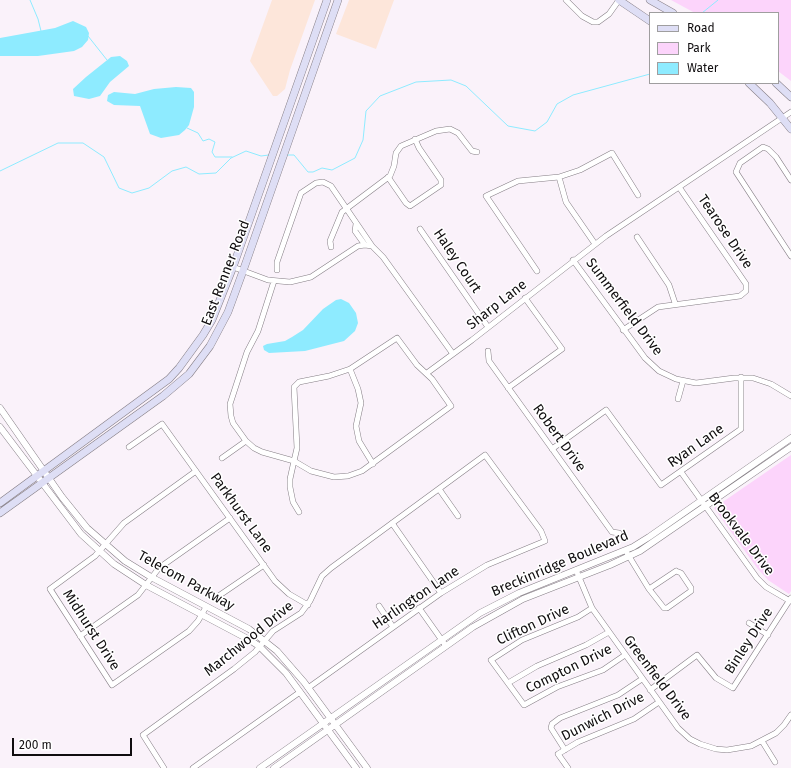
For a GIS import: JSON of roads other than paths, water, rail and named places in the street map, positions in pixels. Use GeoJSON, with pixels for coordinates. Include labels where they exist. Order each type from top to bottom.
{"type":"FeatureCollection","features":[{"type":"Feature","properties":{"kind":"main road","name":"East Renner Road"},"geometry":{"type":"LineString","coordinates":[[0,513],[41,484],[47,474],[158,387],[179,368],[195,348],[212,320],[233,267],[327,0]]}},
{"type":"Feature","properties":{"kind":"main road","name":"East Renner Road"},"geometry":{"type":"LineString","coordinates":[[0,503],[36,477],[47,474],[163,396],[189,374],[210,346],[220,330],[243,272],[296,124],[338,0]]}},
{"type":"Feature","properties":{"kind":"main road"},"geometry":{"type":"LineString","coordinates":[[619,0],[649,20]]}},
{"type":"Feature","properties":{"kind":"main road"},"geometry":{"type":"LineString","coordinates":[[650,0],[672,12]]}},
{"type":"Feature","properties":{"kind":"main road"},"geometry":{"type":"LineString","coordinates":[[750,84],[782,117],[791,129]]}},
{"type":"Feature","properties":{"kind":"main road"},"geometry":{"type":"LineString","coordinates":[[777,84],[791,98]]}},
{"type":"Feature","properties":{"kind":"main road"},"geometry":{"type":"LineString","coordinates":[[286,120],[296,124]]}},
{"type":"Feature","properties":{"kind":"street"},"geometry":{"type":"LineString","coordinates":[[566,0],[582,16],[593,22],[598,22],[609,14],[619,0]]}},
{"type":"Feature","properties":{"kind":"street","name":"Sharp Lane"},"geometry":{"type":"LineString","coordinates":[[427,374],[595,244],[791,112]]}},
{"type":"Feature","properties":{"kind":"street"},"geometry":{"type":"LineString","coordinates":[[332,248],[330,241],[338,218],[347,208],[388,177],[393,170],[395,155],[399,148],[416,139],[442,130],[454,130],[472,151],[477,152]]}},
{"type":"Feature","properties":{"kind":"street"},"geometry":{"type":"LineString","coordinates":[[388,177],[406,204],[410,206],[439,186],[441,183],[419,148],[416,139]]}},
{"type":"Feature","properties":{"kind":"street"},"geometry":{"type":"LineString","coordinates":[[791,180],[776,157],[768,149],[763,147],[740,163],[736,172],[791,256]]}},
{"type":"Feature","properties":{"kind":"street"},"geometry":{"type":"LineString","coordinates":[[537,271],[486,196],[518,180],[559,177],[580,170],[612,153],[638,196]]}},
{"type":"Feature","properties":{"kind":"street"},"geometry":{"type":"LineString","coordinates":[[559,177],[566,202],[595,244]]}},
{"type":"Feature","properties":{"kind":"street"},"geometry":{"type":"LineString","coordinates":[[277,270],[277,262],[301,193],[316,183],[323,182],[328,184],[347,208],[356,224],[372,246],[383,257],[453,354]]}},
{"type":"Feature","properties":{"kind":"street","name":"Tearose Drive"},"geometry":{"type":"LineString","coordinates":[[674,303],[740,296],[746,291],[746,284],[679,187]]}},
{"type":"Feature","properties":{"kind":"street"},"geometry":{"type":"LineString","coordinates":[[356,224],[355,231],[364,245]]}},
{"type":"Feature","properties":{"kind":"street","name":"Haley Court"},"geometry":{"type":"LineString","coordinates":[[420,229],[488,328]]}},
{"type":"Feature","properties":{"kind":"street"},"geometry":{"type":"LineString","coordinates":[[623,330],[650,310],[674,303],[669,285],[637,237]]}},
{"type":"Feature","properties":{"kind":"street"},"geometry":{"type":"LineString","coordinates":[[233,267],[243,272],[274,281],[290,282],[311,277],[358,246],[372,246]]}},
{"type":"Feature","properties":{"kind":"street","name":"Summerfield Drive"},"geometry":{"type":"LineString","coordinates":[[573,260],[623,330],[649,363],[664,374],[683,381],[704,383],[741,377],[762,380],[791,395]]}},
{"type":"Feature","properties":{"kind":"street"},"geometry":{"type":"LineString","coordinates":[[274,281],[258,331],[247,352],[230,404],[233,423],[246,441],[262,452],[294,461],[311,471],[342,477],[357,474],[373,464],[451,406],[427,374],[417,365],[398,338],[368,359],[350,369],[296,384],[294,387],[294,397],[297,435],[294,461],[290,487],[293,502],[299,512]]}},
{"type":"Feature","properties":{"kind":"street"},"geometry":{"type":"LineString","coordinates":[[508,388],[562,349],[525,298]]}},
{"type":"Feature","properties":{"kind":"street","name":"Robert Drive"},"geometry":{"type":"LineString","coordinates":[[488,351],[489,361],[508,388],[612,532],[619,533]]}},
{"type":"Feature","properties":{"kind":"street"},"geometry":{"type":"LineString","coordinates":[[350,369],[358,389],[361,403],[356,426],[358,437],[362,449],[373,464]]}},
{"type":"Feature","properties":{"kind":"street","name":"Ryan Lane"},"geometry":{"type":"LineString","coordinates":[[552,449],[606,410],[661,485],[742,429],[741,377]]}},
{"type":"Feature","properties":{"kind":"street"},"geometry":{"type":"LineString","coordinates":[[678,399],[683,381]]}},
{"type":"Feature","properties":{"kind":"street","name":"Telecom Parkway"},"geometry":{"type":"LineString","coordinates":[[0,408],[87,528],[125,561],[151,577],[240,624],[264,640],[284,659],[308,688],[367,768]]}},
{"type":"Feature","properties":{"kind":"street","name":"Parkhurst Lane"},"geometry":{"type":"LineString","coordinates":[[129,447],[162,424],[283,589],[308,605]]}},
{"type":"Feature","properties":{"kind":"street","name":"Telecom Parkway"},"geometry":{"type":"LineString","coordinates":[[0,427],[70,523],[99,551],[146,585],[259,646],[286,673],[356,768]]}},
{"type":"Feature","properties":{"kind":"street","name":"Breckinridge Boulevard"},"geometry":{"type":"LineString","coordinates":[[274,768],[446,646],[497,613],[649,537],[791,438]]}},
{"type":"Feature","properties":{"kind":"street"},"geometry":{"type":"LineString","coordinates":[[222,458],[246,441]]}},
{"type":"Feature","properties":{"kind":"street","name":"Breckinridge Boulevard"},"geometry":{"type":"LineString","coordinates":[[260,768],[441,640],[492,606],[519,592],[628,557],[652,544],[791,447]]}},
{"type":"Feature","properties":{"kind":"street","name":"Marchwood Drive"},"geometry":{"type":"LineString","coordinates":[[164,768],[143,734],[234,669],[278,627],[295,618],[308,605],[317,585],[327,571],[485,455],[541,531],[545,541]]}},
{"type":"Feature","properties":{"kind":"street"},"geometry":{"type":"LineString","coordinates":[[99,551],[124,523],[196,471]]}},
{"type":"Feature","properties":{"kind":"street","name":"Brookvale Drive"},"geometry":{"type":"LineString","coordinates":[[681,472],[761,583],[790,600]]}},
{"type":"Feature","properties":{"kind":"street"},"geometry":{"type":"LineString","coordinates":[[439,489],[458,516]]}},
{"type":"Feature","properties":{"kind":"street"},"geometry":{"type":"LineString","coordinates":[[80,636],[135,597],[151,577],[169,560],[230,518]]}},
{"type":"Feature","properties":{"kind":"street"},"geometry":{"type":"LineString","coordinates":[[392,523],[441,593]]}},
{"type":"Feature","properties":{"kind":"street","name":"Harlington Lane"},"geometry":{"type":"LineString","coordinates":[[308,688],[441,593],[487,565],[545,541]]}},
{"type":"Feature","properties":{"kind":"street"},"geometry":{"type":"LineString","coordinates":[[625,550],[649,589],[664,608],[667,608],[689,592],[691,588],[681,573],[676,571],[649,589]]}},
{"type":"Feature","properties":{"kind":"street","name":"Midhurst Drive"},"geometry":{"type":"LineString","coordinates":[[99,551],[50,589],[112,685],[189,631],[202,614]]}},
{"type":"Feature","properties":{"kind":"street"},"geometry":{"type":"LineString","coordinates":[[217,597],[264,564]]}},
{"type":"Feature","properties":{"kind":"street","name":"Greenfield Drive"},"geometry":{"type":"LineString","coordinates":[[577,573],[592,608],[678,728],[686,735],[700,744],[728,750],[751,746],[762,741],[783,726],[791,715]]}},
{"type":"Feature","properties":{"kind":"street","name":"Binley Drive"},"geometry":{"type":"LineString","coordinates":[[650,690],[697,655],[716,678],[733,688],[790,600]]}},
{"type":"Feature","properties":{"kind":"street"},"geometry":{"type":"LineString","coordinates":[[379,606],[393,627]]}},
{"type":"Feature","properties":{"kind":"street"},"geometry":{"type":"LineString","coordinates":[[202,614],[206,607]]}},
{"type":"Feature","properties":{"kind":"street"},"geometry":{"type":"LineString","coordinates":[[419,608],[446,646]]}},
{"type":"Feature","properties":{"kind":"street","name":"Clifton Drive"},"geometry":{"type":"LineString","coordinates":[[524,705],[491,660],[522,640],[578,618],[592,608]]}},
{"type":"Feature","properties":{"kind":"street"},"geometry":{"type":"LineString","coordinates":[[749,623],[768,635]]}},
{"type":"Feature","properties":{"kind":"street"},"geometry":{"type":"LineString","coordinates":[[508,683],[537,666],[591,643],[609,632]]}},
{"type":"Feature","properties":{"kind":"street","name":"Compton Drive"},"geometry":{"type":"LineString","coordinates":[[524,705],[557,687],[603,670],[625,655]]}},
{"type":"Feature","properties":{"kind":"street"},"geometry":{"type":"LineString","coordinates":[[565,750],[551,728],[552,724],[560,718],[618,695],[642,679]]}},
{"type":"Feature","properties":{"kind":"street"},"geometry":{"type":"LineString","coordinates":[[194,768],[300,692]]}},
{"type":"Feature","properties":{"kind":"street","name":"Dunwich Drive"},"geometry":{"type":"LineString","coordinates":[[568,768],[558,754],[628,722],[659,702]]}},
{"type":"Feature","properties":{"kind":"street"},"geometry":{"type":"LineString","coordinates":[[762,741],[775,762]]}},
{"type":"Feature","properties":{"kind":"water"},"geometry":{"type":"Polygon","coordinates":[[[73,21],[86,27],[89,33],[88,40],[82,47],[74,51],[38,56],[0,56],[0,38],[55,28],[73,21]]]}},
{"type":"Feature","properties":{"kind":"water"},"geometry":{"type":"Polygon","coordinates":[[[120,56],[127,61],[129,66],[110,82],[100,96],[89,99],[74,96],[73,89],[86,77],[111,57],[120,56]]]}},
{"type":"Feature","properties":{"kind":"water"},"geometry":{"type":"Polygon","coordinates":[[[176,87],[191,88],[194,92],[194,107],[189,125],[179,135],[161,138],[150,134],[140,106],[114,105],[107,101],[108,95],[114,92],[135,94],[154,89],[176,87]]]}},
{"type":"Feature","properties":{"kind":"water"},"geometry":{"type":"Polygon","coordinates":[[[341,299],[349,303],[356,313],[358,323],[355,331],[344,341],[305,351],[269,353],[264,350],[263,346],[285,341],[303,330],[323,309],[336,300],[341,299]]]}},
{"type":"Feature","properties":{"kind":"waterway"},"geometry":{"type":"LineString","coordinates":[[30,0],[41,31]]}},
{"type":"Feature","properties":{"kind":"waterway"},"geometry":{"type":"LineString","coordinates":[[703,12],[718,0]]}},
{"type":"Feature","properties":{"kind":"waterway"},"geometry":{"type":"LineString","coordinates":[[88,36],[107,60]]}},
{"type":"Feature","properties":{"kind":"waterway"},"geometry":{"type":"LineString","coordinates":[[287,155],[294,155],[308,172],[313,172],[322,168],[332,170],[355,158],[363,140],[366,111],[380,96],[416,82],[451,80],[466,86],[508,126],[535,131],[547,122],[557,104],[573,95],[649,74]]}},
{"type":"Feature","properties":{"kind":"waterway"},"geometry":{"type":"LineString","coordinates":[[187,128],[198,133],[203,141],[209,139],[215,142],[212,152],[215,157],[232,157]]}},
{"type":"Feature","properties":{"kind":"waterway"},"geometry":{"type":"LineString","coordinates":[[0,171],[58,143],[83,143],[104,157],[119,188],[132,193],[149,188],[172,171],[186,167],[199,174],[216,173],[231,158],[246,151],[261,156],[269,155]]}}]}
